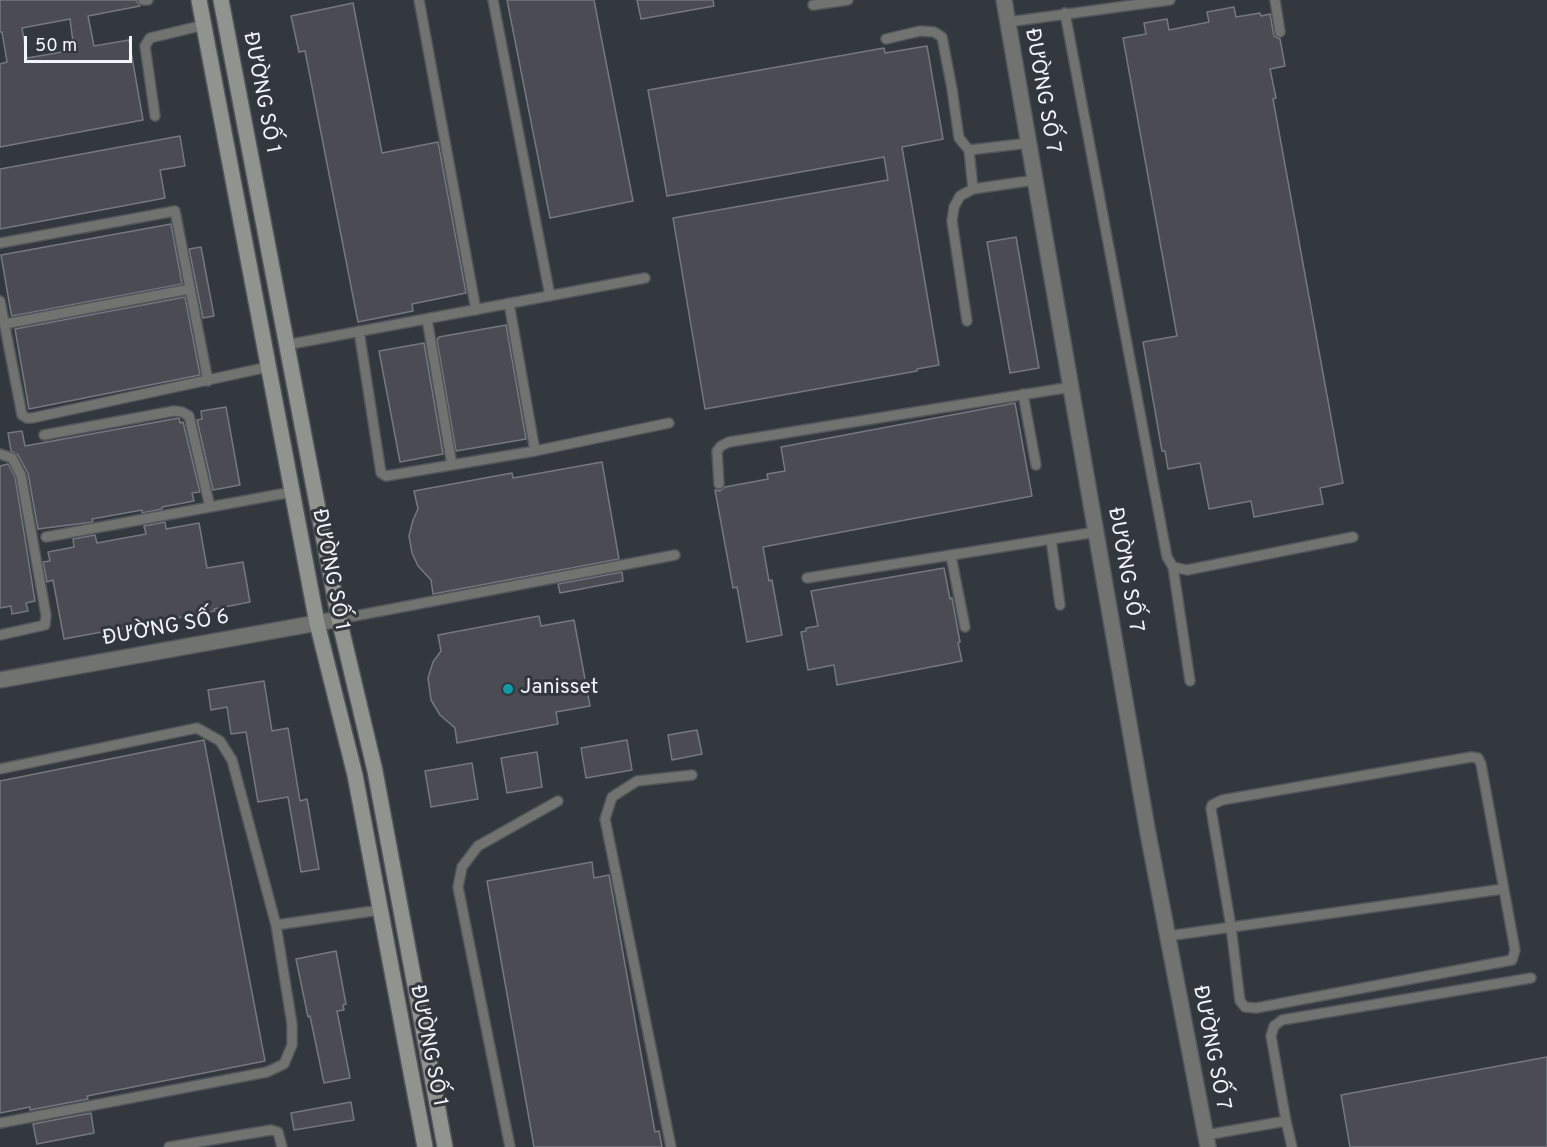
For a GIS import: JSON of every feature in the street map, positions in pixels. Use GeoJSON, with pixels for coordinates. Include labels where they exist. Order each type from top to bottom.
{"type":"FeatureCollection","features":[{"type":"Feature","properties":{"kind":"street","name":"ĐƯỜNG SỐ 1"},"geometry":{"type":"LineString","coordinates":[[199,0],[316,623],[355,775],[425,1147]]}},
{"type":"Feature","properties":{"kind":"street","name":"ĐƯỜNG SỐ 1"},"geometry":{"type":"LineString","coordinates":[[221,0],[339,619],[375,771],[445,1147]]}},
{"type":"Feature","properties":{"kind":"street","name":"ĐƯỜNG SỐ 7"},"geometry":{"type":"LineString","coordinates":[[1004,0],[1096,532],[1207,1141]]}},
{"type":"Feature","properties":{"kind":"street","name":"ĐƯỜNG SỐ 6"},"geometry":{"type":"LineString","coordinates":[[0,680],[339,619]]}},
{"type":"Feature","properties":{"kind":"lane"},"geometry":{"type":"LineString","coordinates":[[419,0],[476,309]]}},
{"type":"Feature","properties":{"kind":"lane"},"geometry":{"type":"LineString","coordinates":[[493,0],[550,296]]}},
{"type":"Feature","properties":{"kind":"lane"},"geometry":{"type":"LineString","coordinates":[[813,5],[848,0]]}},
{"type":"Feature","properties":{"kind":"lane"},"geometry":{"type":"LineString","coordinates":[[1008,22],[1170,0]]}},
{"type":"Feature","properties":{"kind":"lane"},"geometry":{"type":"LineString","coordinates":[[1275,0],[1280,32]]}},
{"type":"Feature","properties":{"kind":"lane"},"geometry":{"type":"LineString","coordinates":[[1065,14],[1167,557],[1173,567],[1190,681]]}},
{"type":"Feature","properties":{"kind":"lane"},"geometry":{"type":"LineString","coordinates":[[155,116],[145,46],[150,38],[204,25]]}},
{"type":"Feature","properties":{"kind":"lane"},"geometry":{"type":"LineString","coordinates":[[886,39],[920,31],[934,32],[942,37],[951,78],[959,138],[969,150],[974,189]]}},
{"type":"Feature","properties":{"kind":"lane"},"geometry":{"type":"LineString","coordinates":[[969,150],[1029,143]]}},
{"type":"Feature","properties":{"kind":"lane"},"geometry":{"type":"LineString","coordinates":[[967,321],[952,221],[954,207],[960,196],[974,189],[1035,180]]}},
{"type":"Feature","properties":{"kind":"lane"},"geometry":{"type":"LineString","coordinates":[[0,243],[175,211],[208,381]]}},
{"type":"Feature","properties":{"kind":"lane"},"geometry":{"type":"LineString","coordinates":[[286,345],[645,278]]}},
{"type":"Feature","properties":{"kind":"lane"},"geometry":{"type":"LineString","coordinates":[[5,324],[190,289]]}},
{"type":"Feature","properties":{"kind":"lane"},"geometry":{"type":"LineString","coordinates":[[0,301],[22,415],[27,418],[268,367]]}},
{"type":"Feature","properties":{"kind":"lane"},"geometry":{"type":"LineString","coordinates":[[510,303],[535,451]]}},
{"type":"Feature","properties":{"kind":"lane"},"geometry":{"type":"LineString","coordinates":[[427,319],[452,465]]}},
{"type":"Feature","properties":{"kind":"lane"},"geometry":{"type":"LineString","coordinates":[[359,332],[381,473],[391,476],[535,451],[669,423]]}},
{"type":"Feature","properties":{"kind":"lane"},"geometry":{"type":"LineString","coordinates":[[719,484],[717,452],[721,446],[729,442],[1071,387]]}},
{"type":"Feature","properties":{"kind":"lane"},"geometry":{"type":"LineString","coordinates":[[1023,394],[1036,465]]}},
{"type":"Feature","properties":{"kind":"lane"},"geometry":{"type":"LineString","coordinates":[[44,435],[174,411],[182,412],[189,416],[210,507]]}},
{"type":"Feature","properties":{"kind":"lane"},"geometry":{"type":"LineString","coordinates":[[0,454],[12,458],[21,475],[46,615],[45,625],[0,635]]}},
{"type":"Feature","properties":{"kind":"lane"},"geometry":{"type":"LineString","coordinates":[[46,537],[292,492]]}},
{"type":"Feature","properties":{"kind":"lane"},"geometry":{"type":"LineString","coordinates":[[807,578],[1096,532]]}},
{"type":"Feature","properties":{"kind":"lane"},"geometry":{"type":"LineString","coordinates":[[1173,567],[1187,570],[1353,537]]}},
{"type":"Feature","properties":{"kind":"lane"},"geometry":{"type":"LineString","coordinates":[[1050,539],[1060,605]]}},
{"type":"Feature","properties":{"kind":"lane"},"geometry":{"type":"LineString","coordinates":[[339,619],[675,555]]}},
{"type":"Feature","properties":{"kind":"lane"},"geometry":{"type":"LineString","coordinates":[[951,556],[965,627]]}},
{"type":"Feature","properties":{"kind":"lane"},"geometry":{"type":"LineString","coordinates":[[0,769],[197,728],[220,741],[232,760],[276,925],[292,1023],[292,1045],[284,1064],[267,1072],[0,1123]]}},
{"type":"Feature","properties":{"kind":"lane"},"geometry":{"type":"LineString","coordinates":[[1472,757],[1478,758],[1481,764],[1503,889],[1515,950],[1512,960],[1256,1008],[1245,1006],[1240,1000],[1231,927],[1211,809],[1216,802],[1472,757]]}},
{"type":"Feature","properties":{"kind":"lane"},"geometry":{"type":"LineString","coordinates":[[671,1147],[605,819],[612,797],[637,782],[692,775]]}},
{"type":"Feature","properties":{"kind":"lane"},"geometry":{"type":"LineString","coordinates":[[510,1147],[458,887],[462,867],[478,846],[558,801]]}},
{"type":"Feature","properties":{"kind":"lane"},"geometry":{"type":"LineString","coordinates":[[1168,936],[1503,889]]}},
{"type":"Feature","properties":{"kind":"lane"},"geometry":{"type":"LineString","coordinates":[[276,925],[380,910]]}},
{"type":"Feature","properties":{"kind":"lane"},"geometry":{"type":"LineString","coordinates":[[1292,1147],[1271,1036],[1274,1026],[1282,1020],[1531,978]]}},
{"type":"Feature","properties":{"kind":"lane"},"geometry":{"type":"LineString","coordinates":[[1207,1141],[1286,1120]]}},
{"type":"Feature","properties":{"kind":"lane"},"geometry":{"type":"LineString","coordinates":[[169,1147],[271,1130],[278,1132],[282,1147]]}},
{"type":"Feature","properties":{"kind":"building"},"geometry":{"type":"Polygon","coordinates":[[[0,0],[136,0],[140,6],[88,16],[94,46],[129,40],[143,120],[0,147],[0,64],[7,62],[2,32],[0,32],[0,0]],[[70,19],[22,28],[27,58],[74,50],[70,19]]]}},
{"type":"Feature","properties":{"kind":"building"},"geometry":{"type":"Polygon","coordinates":[[[507,0],[594,0],[633,201],[550,218],[507,0]]]}},
{"type":"Feature","properties":{"kind":"building"},"geometry":{"type":"Polygon","coordinates":[[[637,0],[713,0],[714,6],[641,19],[637,0]]]}},
{"type":"Feature","properties":{"kind":"building"},"geometry":{"type":"Polygon","coordinates":[[[353,3],[382,153],[438,142],[466,293],[412,304],[413,311],[358,322],[305,51],[299,52],[291,16],[353,3]]]}},
{"type":"Feature","properties":{"kind":"building"},"geometry":{"type":"Polygon","coordinates":[[[1234,7],[1236,17],[1260,13],[1261,16],[1270,14],[1274,36],[1280,39],[1285,66],[1270,69],[1276,98],[1273,99],[1343,483],[1320,488],[1323,504],[1254,517],[1251,501],[1209,509],[1200,463],[1168,469],[1165,451],[1162,451],[1143,342],[1177,336],[1123,38],[1146,34],[1144,23],[1167,19],[1169,30],[1209,22],[1207,12],[1234,7]]]}},
{"type":"Feature","properties":{"kind":"building"},"geometry":{"type":"Polygon","coordinates":[[[927,46],[943,139],[902,147],[939,365],[917,369],[917,371],[705,409],[673,218],[888,180],[884,157],[667,196],[648,90],[884,48],[885,53],[927,46]]]}},
{"type":"Feature","properties":{"kind":"building"},"geometry":{"type":"Polygon","coordinates":[[[180,136],[185,166],[160,170],[165,198],[0,229],[0,169],[180,136]]]}},
{"type":"Feature","properties":{"kind":"building"},"geometry":{"type":"Polygon","coordinates":[[[171,224],[182,284],[12,316],[1,255],[171,224]]]}},
{"type":"Feature","properties":{"kind":"building"},"geometry":{"type":"Polygon","coordinates":[[[1016,237],[1039,368],[1010,373],[987,242],[1016,237]]]}},
{"type":"Feature","properties":{"kind":"building"},"geometry":{"type":"Polygon","coordinates":[[[201,247],[214,316],[203,318],[189,249],[201,247]]]}},
{"type":"Feature","properties":{"kind":"building"},"geometry":{"type":"Polygon","coordinates":[[[185,297],[200,375],[29,409],[15,329],[185,297]]]}},
{"type":"Feature","properties":{"kind":"building"},"geometry":{"type":"Polygon","coordinates":[[[506,325],[526,439],[456,451],[437,340],[439,337],[506,325]]]}},
{"type":"Feature","properties":{"kind":"building"},"geometry":{"type":"Polygon","coordinates":[[[424,343],[443,454],[400,462],[379,351],[424,343]]]}},
{"type":"Feature","properties":{"kind":"building"},"geometry":{"type":"Polygon","coordinates":[[[1015,403],[1032,496],[763,547],[769,581],[772,580],[782,635],[747,642],[737,587],[733,588],[715,490],[720,491],[725,487],[768,479],[767,474],[785,471],[781,447],[1015,403]]]}},
{"type":"Feature","properties":{"kind":"building"},"geometry":{"type":"Polygon","coordinates":[[[226,407],[240,485],[213,490],[197,420],[202,419],[201,411],[226,407]]]}},
{"type":"Feature","properties":{"kind":"building"},"geometry":{"type":"Polygon","coordinates":[[[179,418],[180,423],[183,422],[200,492],[192,493],[194,501],[142,513],[142,510],[92,519],[93,522],[38,529],[28,473],[18,455],[11,451],[8,433],[22,431],[25,446],[179,418]]]}},
{"type":"Feature","properties":{"kind":"building"},"geometry":{"type":"Polygon","coordinates":[[[602,462],[619,559],[433,594],[431,580],[418,566],[412,553],[409,536],[418,509],[414,491],[512,473],[513,478],[602,462]]]}},
{"type":"Feature","properties":{"kind":"building"},"geometry":{"type":"Polygon","coordinates":[[[8,464],[15,477],[35,601],[26,603],[28,611],[12,614],[11,606],[0,608],[0,466],[8,464]]]}},
{"type":"Feature","properties":{"kind":"building"},"geometry":{"type":"Polygon","coordinates":[[[165,522],[166,529],[199,523],[207,568],[243,562],[250,602],[214,609],[215,611],[64,639],[53,580],[47,582],[43,562],[50,561],[48,552],[74,547],[73,539],[95,535],[97,543],[146,534],[144,526],[165,522]]]}},
{"type":"Feature","properties":{"kind":"building"},"geometry":{"type":"Polygon","coordinates":[[[944,568],[950,599],[952,598],[962,661],[837,685],[834,665],[808,670],[801,632],[806,631],[806,628],[818,626],[811,591],[944,568]]]}},
{"type":"Feature","properties":{"kind":"building"},"geometry":{"type":"Polygon","coordinates":[[[622,572],[623,581],[560,593],[558,584],[622,572]]]}},
{"type":"Feature","properties":{"kind":"building","name":"Janisset"},"geometry":{"type":"Polygon","coordinates":[[[539,616],[541,626],[574,620],[590,706],[556,712],[558,724],[457,743],[455,728],[440,715],[431,700],[428,678],[433,662],[441,651],[438,635],[539,616]]]}},
{"type":"Feature","properties":{"kind":"building"},"geometry":{"type":"Polygon","coordinates":[[[264,681],[272,731],[288,728],[300,801],[307,799],[319,869],[301,872],[288,797],[258,802],[246,732],[231,734],[227,707],[211,710],[208,690],[264,681]]]}},
{"type":"Feature","properties":{"kind":"building"},"geometry":{"type":"Polygon","coordinates":[[[697,730],[702,754],[672,760],[668,735],[697,730]]]}},
{"type":"Feature","properties":{"kind":"building"},"geometry":{"type":"Polygon","coordinates":[[[204,740],[265,1061],[87,1096],[88,1099],[0,1113],[0,781],[204,740]]]}},
{"type":"Feature","properties":{"kind":"building"},"geometry":{"type":"Polygon","coordinates":[[[627,740],[632,770],[586,778],[581,748],[627,740]]]}},
{"type":"Feature","properties":{"kind":"building"},"geometry":{"type":"Polygon","coordinates":[[[537,752],[542,787],[507,793],[501,758],[537,752]]]}},
{"type":"Feature","properties":{"kind":"building"},"geometry":{"type":"Polygon","coordinates":[[[472,763],[478,799],[431,807],[425,771],[472,763]]]}},
{"type":"Feature","properties":{"kind":"building"},"geometry":{"type":"Polygon","coordinates":[[[592,862],[594,878],[609,875],[655,1132],[659,1131],[662,1147],[534,1147],[487,881],[592,862]]]}},
{"type":"Feature","properties":{"kind":"building"},"geometry":{"type":"Polygon","coordinates":[[[336,951],[346,1004],[343,1005],[344,1010],[337,1011],[350,1078],[324,1083],[296,959],[336,951]]]}},
{"type":"Feature","properties":{"kind":"building"},"geometry":{"type":"Polygon","coordinates":[[[1547,1057],[1547,1147],[1350,1147],[1341,1095],[1547,1057]]]}},
{"type":"Feature","properties":{"kind":"building"},"geometry":{"type":"Polygon","coordinates":[[[351,1102],[354,1120],[294,1130],[291,1113],[351,1102]]]}},
{"type":"Feature","properties":{"kind":"building"},"geometry":{"type":"Polygon","coordinates":[[[91,1113],[94,1133],[37,1144],[33,1124],[91,1113]]]}},
{"type":"Feature","properties":{"kind":"place","name":"Janisset"},"geometry":{"type":"Point","coordinates":[508,689]}}]}
